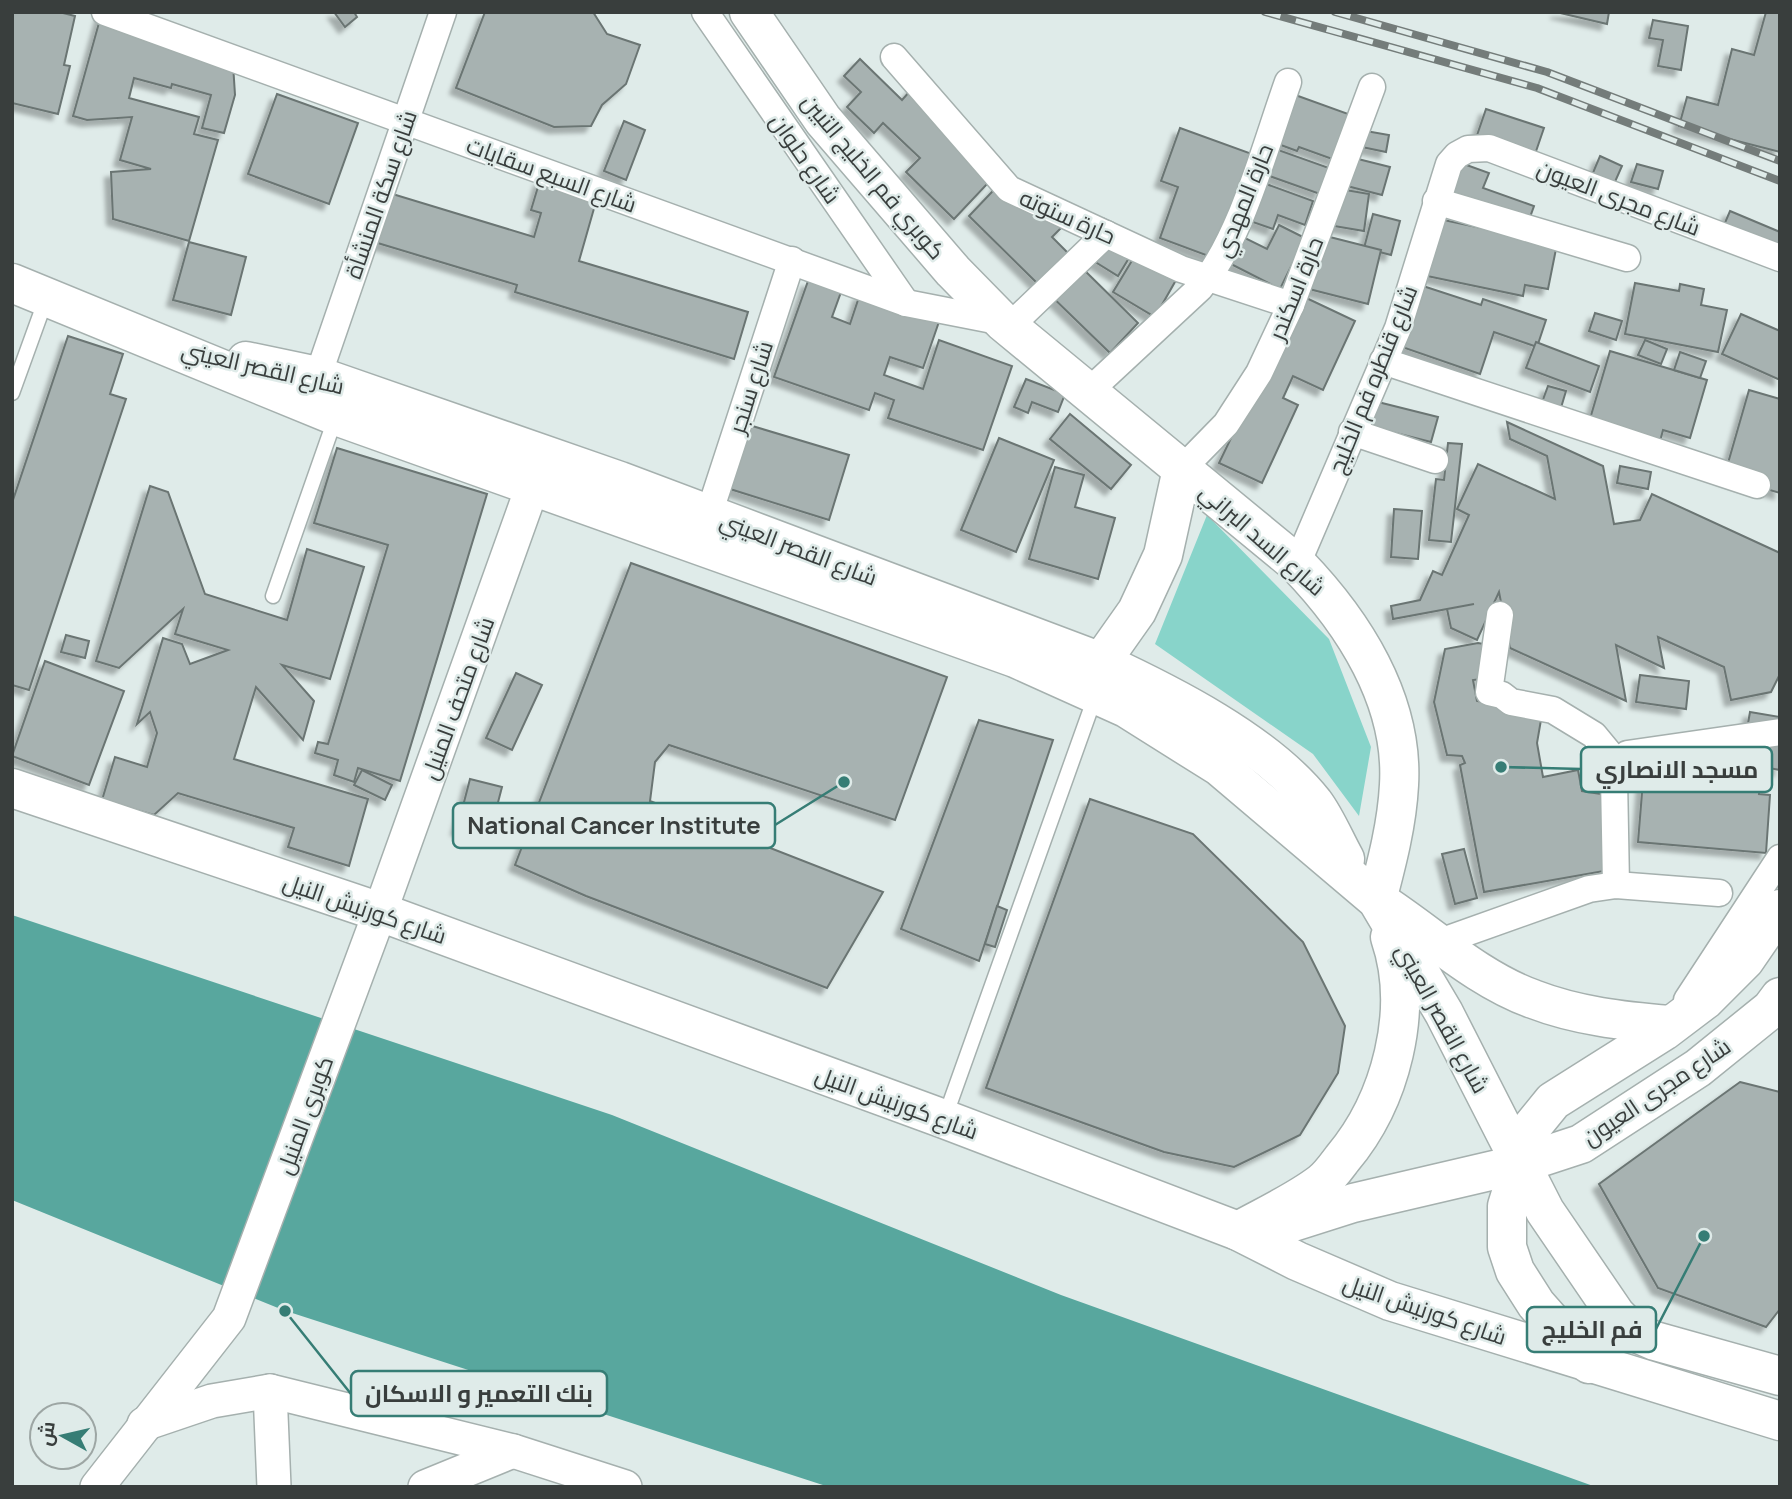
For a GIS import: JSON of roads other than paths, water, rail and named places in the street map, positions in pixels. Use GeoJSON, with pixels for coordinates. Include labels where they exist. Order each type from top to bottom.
{"type":"FeatureCollection","features":[{"type":"Feature","properties":{"kind":"main road","name":"كوبري فم الخليج التبين"},"geometry":{"type":"LineString","coordinates":[[749,12],[823,120],[953,271]]}},
{"type":"Feature","properties":{"kind":"main road","name":"شارع السد البراني"},"geometry":{"type":"LineString","coordinates":[[953,271],[1006,324],[1297,564],[1333,602],[1362,647],[1385,698],[1397,736],[1400,783],[1393,839],[1367,890]]}},
{"type":"Feature","properties":{"kind":"main road","name":"شارع القصر العيني"},"geometry":{"type":"LineString","coordinates":[[12,283],[336,416],[1015,658],[1099,677],[1143,681],[1229,730],[1284,774],[1314,803],[1444,1013],[1520,1164]]}},
{"type":"Feature","properties":{"kind":"main road","name":"شارع القصر العيني"},"geometry":{"type":"LineString","coordinates":[[166,345],[318,376],[709,513],[1099,677]]}},
{"type":"Feature","properties":{"kind":"main road"},"geometry":{"type":"LineString","coordinates":[[1099,677],[1138,611],[1163,555],[1182,469]]}},
{"type":"Feature","properties":{"kind":"main road","name":"شارع كورنيش النيل"},"geometry":{"type":"LineString","coordinates":[[12,788],[380,912],[944,1119],[1243,1234],[1390,1301],[1589,1364],[1780,1420]]}},
{"type":"Feature","properties":{"kind":"main road"},"geometry":{"type":"LineString","coordinates":[[1367,890],[1485,975],[1531,999],[1583,1015],[1670,1026]]}},
{"type":"Feature","properties":{"kind":"main road"},"geometry":{"type":"LineString","coordinates":[[1243,1234],[1323,1182],[1356,1143],[1380,1099],[1395,1050],[1399,999],[1394,948],[1367,890]]}},
{"type":"Feature","properties":{"kind":"main road","name":"شارع مجرى العيون"},"geometry":{"type":"LineString","coordinates":[[1589,1364],[1536,1304],[1515,1271],[1507,1247],[1507,1206],[1531,1128],[1553,1101],[1670,1026],[1705,1000],[1745,960],[1780,909]]}},
{"type":"Feature","properties":{"kind":"main road","name":"شارع مجرى العيون"},"geometry":{"type":"LineString","coordinates":[[1243,1234],[1353,1203],[1520,1164],[1581,1144],[1698,1068],[1771,1009],[1780,997]]}},
{"type":"Feature","properties":{"kind":"main road"},"geometry":{"type":"LineString","coordinates":[[1520,1164],[1545,1212],[1586,1275],[1616,1315],[1632,1331],[1655,1341],[1780,1376]]}},
{"type":"Feature","properties":{"kind":"street","name":"شارع السبع سقايات"},"geometry":{"type":"LineString","coordinates":[[105,12],[906,303],[1006,324]]}},
{"type":"Feature","properties":{"kind":"street","name":"شارع سكة المنشأة"},"geometry":{"type":"LineString","coordinates":[[318,376],[443,12]]}},
{"type":"Feature","properties":{"kind":"street","name":"شارع حلوان"},"geometry":{"type":"LineString","coordinates":[[705,12],[906,303]]}},
{"type":"Feature","properties":{"kind":"street","name":"حارة ستوته"},"geometry":{"type":"LineString","coordinates":[[894,57],[1009,189],[1038,206],[1107,234],[1181,269],[1291,305]]}},
{"type":"Feature","properties":{"kind":"street","name":"حارة المهدي"},"geometry":{"type":"LineString","coordinates":[[1088,391],[1209,278],[1231,238],[1288,82]]}},
{"type":"Feature","properties":{"kind":"street","name":"حارة اسكندر"},"geometry":{"type":"LineString","coordinates":[[1182,469],[1226,424],[1259,373],[1291,305],[1372,87]]}},
{"type":"Feature","properties":{"kind":"street","name":"شارع مجرى العيون"},"geometry":{"type":"LineString","coordinates":[[1457,155],[1468,149],[1489,148],[1780,258]]}},
{"type":"Feature","properties":{"kind":"street","name":"شارع قنطره فم الخليج"},"geometry":{"type":"LineString","coordinates":[[1297,564],[1398,328],[1446,171],[1457,155]]}},
{"type":"Feature","properties":{"kind":"street"},"geometry":{"type":"LineString","coordinates":[[1436,201],[1627,258]]}},
{"type":"Feature","properties":{"kind":"street"},"geometry":{"type":"LineString","coordinates":[[1006,324],[1107,234]]}},
{"type":"Feature","properties":{"kind":"street","name":"شارع سنجر"},"geometry":{"type":"LineString","coordinates":[[709,513],[792,260]]}},
{"type":"Feature","properties":{"kind":"street"},"geometry":{"type":"LineString","coordinates":[[1383,361],[1757,485]]}},
{"type":"Feature","properties":{"kind":"street"},"geometry":{"type":"LineString","coordinates":[[1352,432],[1435,460]]}},
{"type":"Feature","properties":{"kind":"street","name":"شارع متحف المنيل"},"geometry":{"type":"LineString","coordinates":[[380,912],[533,485]]}},
{"type":"Feature","properties":{"kind":"street"},"geometry":{"type":"LineString","coordinates":[[1500,615],[1489,692],[1502,695],[1511,702],[1553,710],[1594,735],[1618,764]]}},
{"type":"Feature","properties":{"kind":"street"},"geometry":{"type":"LineString","coordinates":[[1616,886],[1614,778],[1618,764],[1627,754],[1780,732]]}},
{"type":"Feature","properties":{"kind":"street","name":"شارع مجرى العيون"},"geometry":{"type":"LineString","coordinates":[[1670,1026],[1780,858]]}},
{"type":"Feature","properties":{"kind":"street"},"geometry":{"type":"LineString","coordinates":[[1440,942],[1589,889],[1616,886],[1719,893]]}},
{"type":"Feature","properties":{"kind":"street","name":"كوبرى المنيل"},"geometry":{"type":"LineString","coordinates":[[144,1424],[229,1318],[380,912]]}},
{"type":"Feature","properties":{"kind":"street"},"geometry":{"type":"LineString","coordinates":[[270,1391],[274,1487]]}},
{"type":"Feature","properties":{"kind":"street"},"geometry":{"type":"LineString","coordinates":[[97,1487],[144,1424],[212,1401],[270,1391],[513,1451],[625,1487]]}},
{"type":"Feature","properties":{"kind":"street"},"geometry":{"type":"LineString","coordinates":[[425,1487],[513,1451]]}},
{"type":"Feature","properties":{"kind":"lane"},"geometry":{"type":"LineString","coordinates":[[12,393],[47,296]]}},
{"type":"Feature","properties":{"kind":"lane"},"geometry":{"type":"LineString","coordinates":[[273,596],[336,416]]}},
{"type":"Feature","properties":{"kind":"lane"},"geometry":{"type":"LineString","coordinates":[[944,1119],[1099,677]]}},
{"type":"Feature","properties":{"kind":"railway"},"geometry":{"type":"LineString","coordinates":[[1265,12],[1537,88],[1780,181]]}},
{"type":"Feature","properties":{"kind":"railway"},"geometry":{"type":"LineString","coordinates":[[1335,12],[1547,72],[1780,161]]}},
{"type":"Feature","properties":{"kind":"place","name":"مسجد الانصاري"},"geometry":{"type":"Point","coordinates":[1501,767]}},
{"type":"Feature","properties":{"kind":"place","name":"National Cancer Institute"},"geometry":{"type":"Point","coordinates":[844,782]}},
{"type":"Feature","properties":{"kind":"place","name":"فم الخليج"},"geometry":{"type":"Point","coordinates":[1704,1236]}},
{"type":"Feature","properties":{"kind":"place","name":"بنك التعمير و الاسكان"},"geometry":{"type":"Point","coordinates":[285,1311]}}]}
